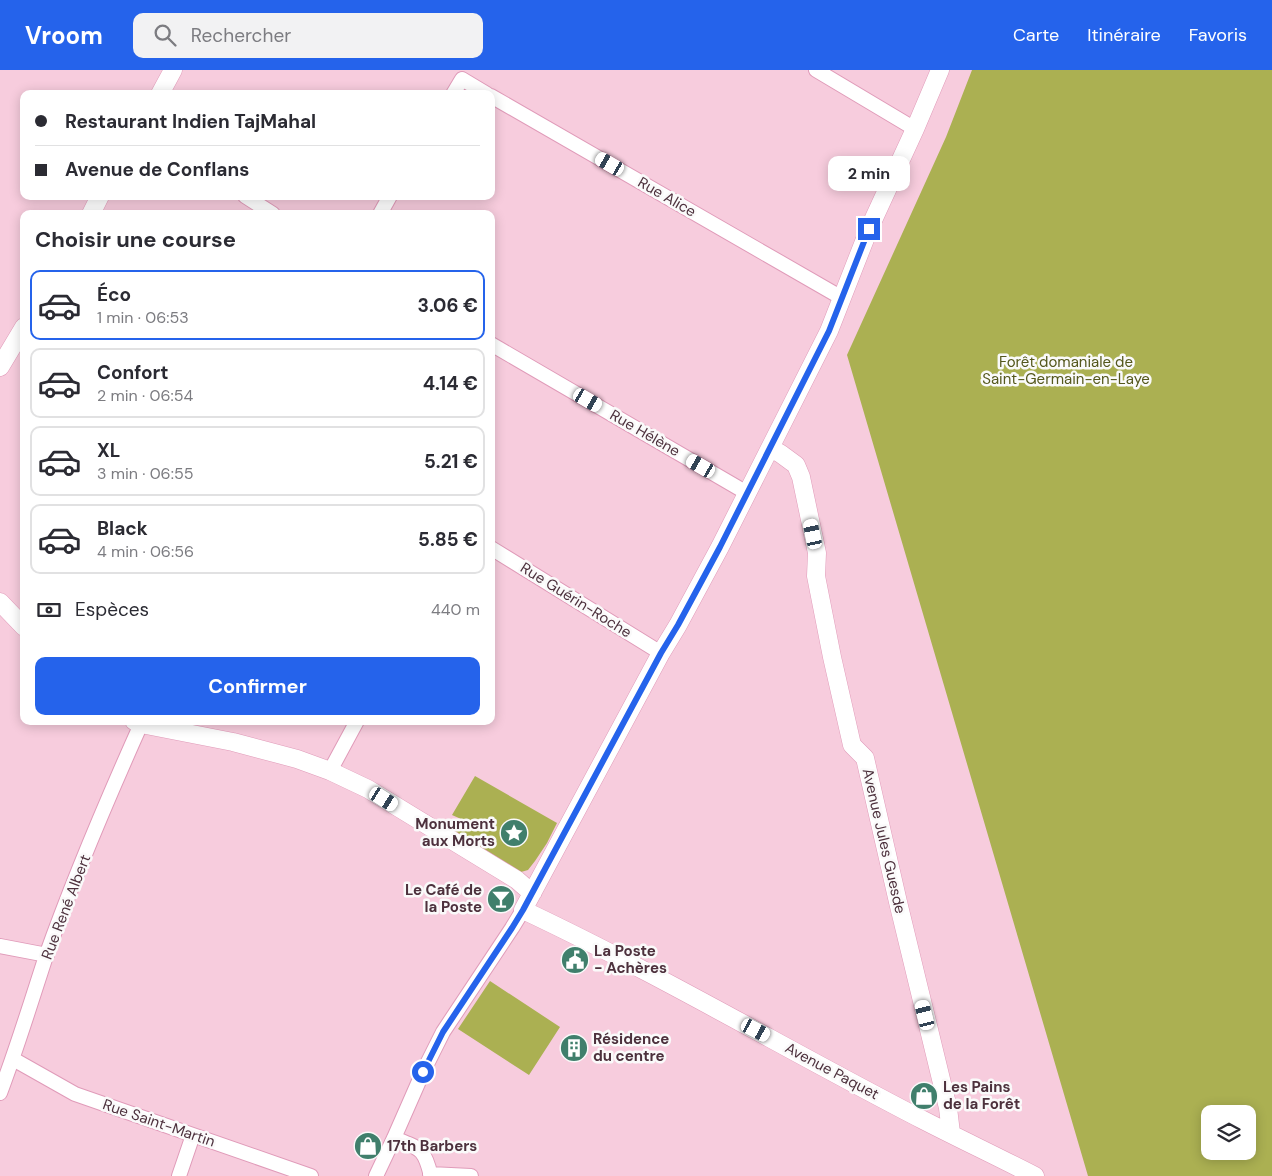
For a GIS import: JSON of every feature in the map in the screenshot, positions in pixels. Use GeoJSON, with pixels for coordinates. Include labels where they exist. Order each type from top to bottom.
{"type":"FeatureCollection","features":[{"type":"Feature","properties":{"kind":"street"},"geometry":{"type":"LineString","coordinates":[[162,90],[174,70]]}},
{"type":"Feature","properties":{"kind":"street"},"geometry":{"type":"LineString","coordinates":[[816,70],[916,128]]}},
{"type":"Feature","properties":{"kind":"street"},"geometry":{"type":"LineString","coordinates":[[376,1176],[443,1032],[523,910],[720,547],[771,448],[829,331],[869,229],[916,128],[940,70]]}},
{"type":"Feature","properties":{"kind":"street"},"geometry":{"type":"LineString","coordinates":[[455,90],[462,79],[480,90]]}},
{"type":"Feature","properties":{"kind":"street","name":"Rue Alice"},"geometry":{"type":"LineString","coordinates":[[495,98],[842,298]]}},
{"type":"Feature","properties":{"kind":"street"},"geometry":{"type":"LineString","coordinates":[[251,200],[267,210]]}},
{"type":"Feature","properties":{"kind":"street"},"geometry":{"type":"LineString","coordinates":[[0,367],[20,333]]}},
{"type":"Feature","properties":{"kind":"street","name":"Rue Hélène"},"geometry":{"type":"LineString","coordinates":[[495,346],[747,493]]}},
{"type":"Feature","properties":{"kind":"street","name":"Avenue Jules Guesde"},"geometry":{"type":"LineString","coordinates":[[771,448],[796,465],[801,477],[817,553],[816,576],[852,745],[865,758],[948,1108],[951,1133]]}},
{"type":"Feature","properties":{"kind":"street","name":"Rue Guérin-Roche"},"geometry":{"type":"LineString","coordinates":[[495,550],[661,653]]}},
{"type":"Feature","properties":{"kind":"street"},"geometry":{"type":"LineString","coordinates":[[0,602],[20,623]]}},
{"type":"Feature","properties":{"kind":"street","name":"Rue René Albert"},"geometry":{"type":"LineString","coordinates":[[0,1093],[13,1059],[46,956],[136,725]]}},
{"type":"Feature","properties":{"kind":"street"},"geometry":{"type":"LineString","coordinates":[[151,725],[233,742],[298,759],[330,771],[368,789],[517,880],[533,892]]}},
{"type":"Feature","properties":{"kind":"street"},"geometry":{"type":"LineString","coordinates":[[330,771],[355,725]]}},
{"type":"Feature","properties":{"kind":"street","name":"Avenue Paquet"},"geometry":{"type":"LineString","coordinates":[[523,910],[560,927],[916,1116],[1035,1176]]}},
{"type":"Feature","properties":{"kind":"street"},"geometry":{"type":"LineString","coordinates":[[0,946],[46,956]]}},
{"type":"Feature","properties":{"kind":"street","name":"Rue Saint-Martin"},"geometry":{"type":"LineString","coordinates":[[13,1059],[75,1094],[311,1176]]}},
{"type":"Feature","properties":{"kind":"street"},"geometry":{"type":"LineString","coordinates":[[179,1176],[193,1135]]}},
{"type":"Feature","properties":{"kind":"street"},"geometry":{"type":"LineString","coordinates":[[394,1138],[417,1147],[425,1155],[430,1175],[471,1176]]}},
{"type":"Feature","properties":{"kind":"green space","name":"Forêt domaniale de Saint-Germain-en-Laye"},"geometry":{"type":"Polygon","coordinates":[[[972,70],[1272,70],[1272,1176],[1088,1176],[847,355],[946,137],[972,70]]]}},
{"type":"Feature","properties":{"kind":"green space"},"geometry":{"type":"Polygon","coordinates":[[[475,776],[557,823],[547,843],[528,870],[521,872],[455,831],[461,819],[452,815],[475,776]]]}},
{"type":"Feature","properties":{"kind":"green space"},"geometry":{"type":"Polygon","coordinates":[[[490,981],[560,1027],[529,1075],[458,1029],[490,981]]]}},
{"type":"Feature","properties":{"kind":"place","name":"Monument aux Morts"},"geometry":{"type":"Point","coordinates":[514,833]}},
{"type":"Feature","properties":{"kind":"place","name":"Le Café de la Poste"},"geometry":{"type":"Point","coordinates":[501,899]}},
{"type":"Feature","properties":{"kind":"place","name":"La Poste - Achères"},"geometry":{"type":"Point","coordinates":[575,960]}},
{"type":"Feature","properties":{"kind":"place","name":"Résidence du centre"},"geometry":{"type":"Point","coordinates":[574,1048]}},
{"type":"Feature","properties":{"kind":"place","name":"Les Pains de la Forêt"},"geometry":{"type":"Point","coordinates":[924,1096]}},
{"type":"Feature","properties":{"kind":"place","name":"17th Barbers"},"geometry":{"type":"Point","coordinates":[368,1146]}},
{"type":"Feature","properties":{"kind":"route"},"geometry":{"type":"LineString","coordinates":[[423,1072],[443,1032],[523,910],[720,547],[829,331],[869,229]]}}]}
